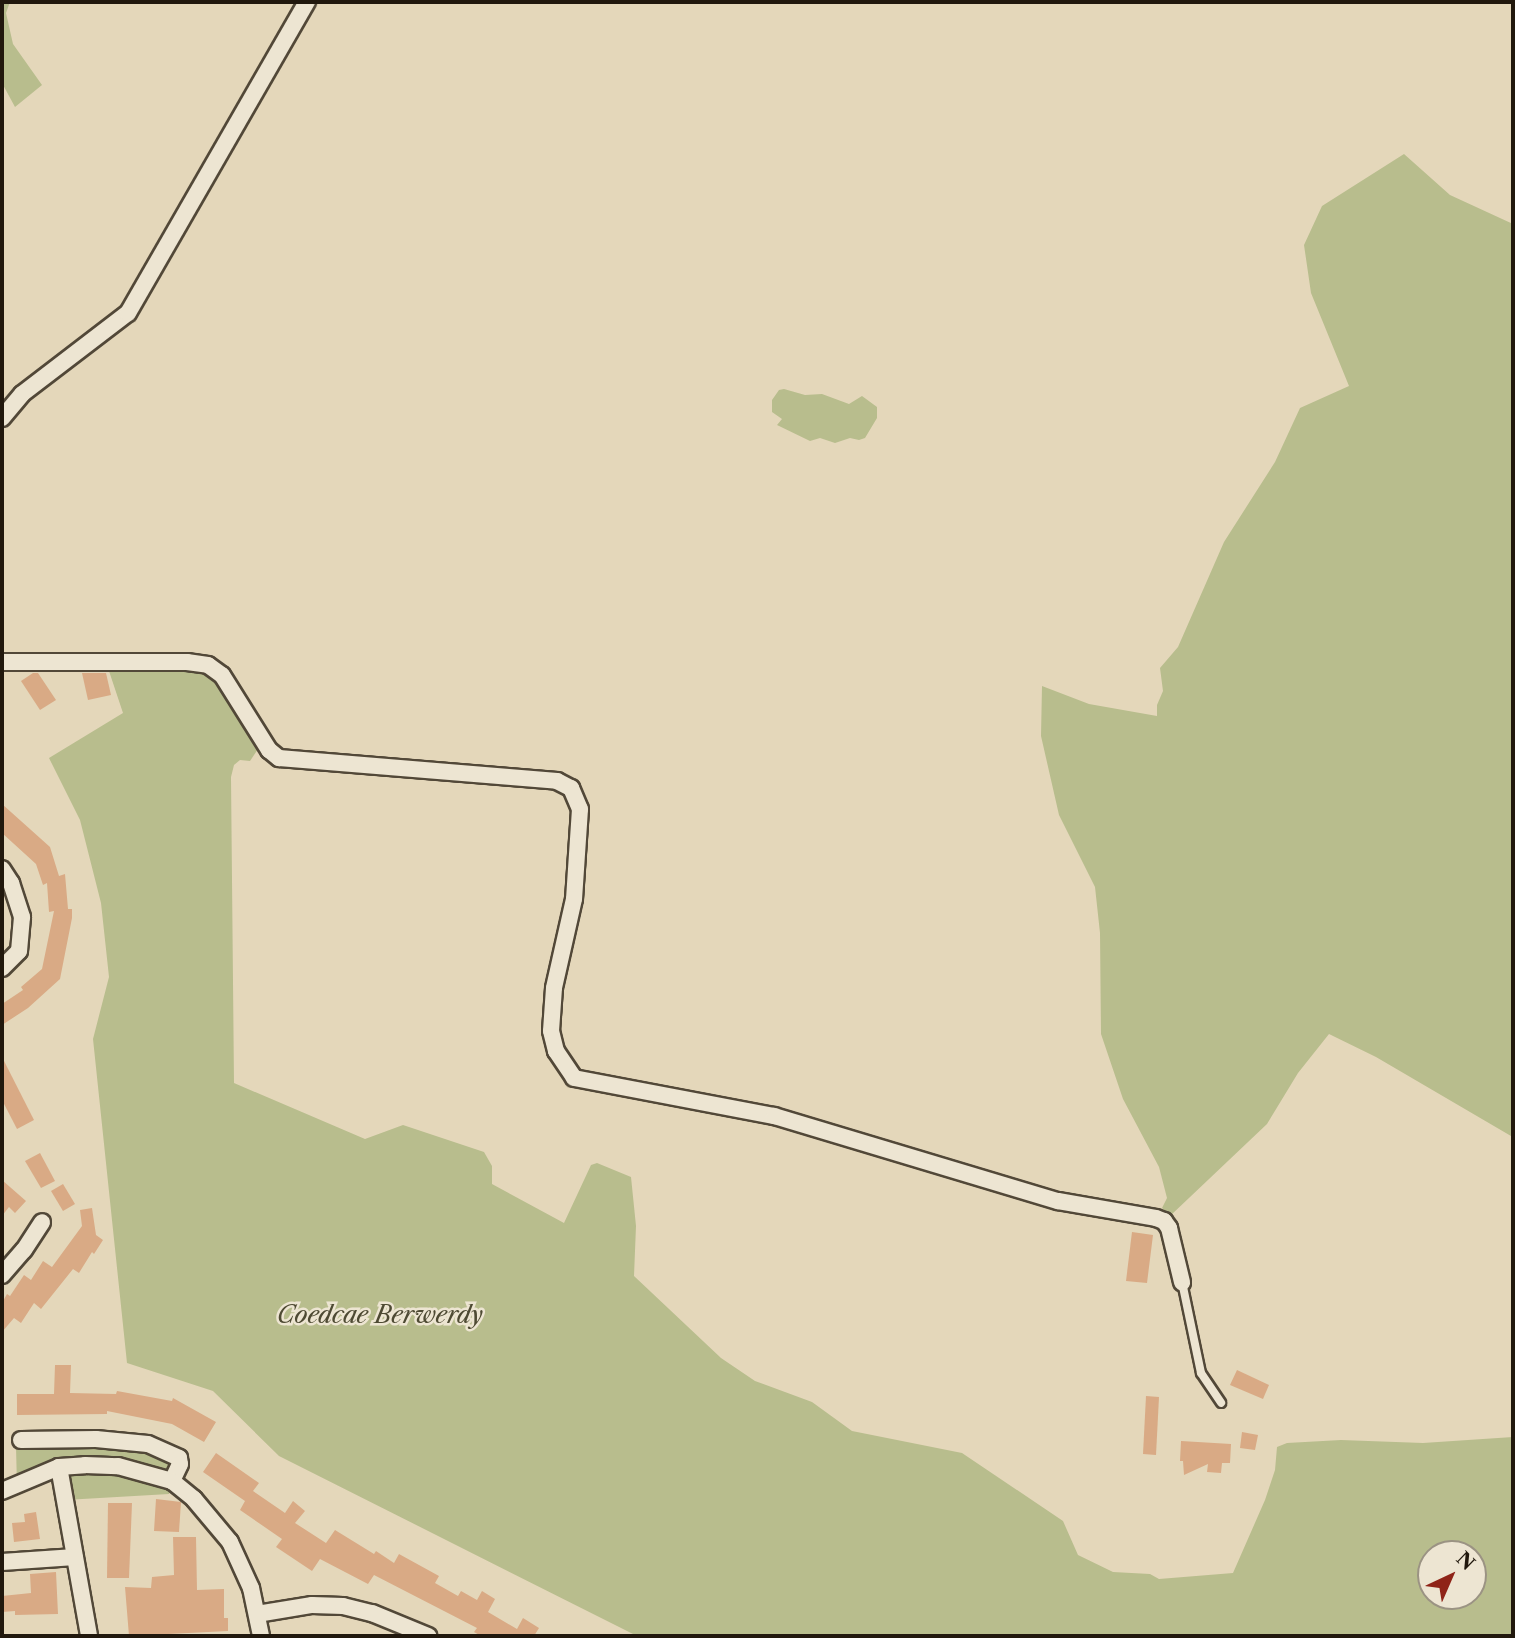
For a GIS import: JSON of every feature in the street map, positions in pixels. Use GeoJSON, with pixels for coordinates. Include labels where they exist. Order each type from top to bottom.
{"type":"FeatureCollection","features":[{"type":"Feature","properties":{"kind":"street"},"geometry":{"type":"LineString","coordinates":[[2,418],[22,394],[128,313],[307,2]]}},
{"type":"Feature","properties":{"kind":"street"},"geometry":{"type":"LineString","coordinates":[[2,662],[187,662],[208,665],[222,675],[269,750],[279,758],[557,780],[571,788],[580,809],[574,899],[554,988],[551,1031],[556,1051],[574,1078],[774,1116],[1058,1201],[1156,1218],[1164,1221],[1169,1228],[1182,1282]]}},
{"type":"Feature","properties":{"kind":"street"},"geometry":{"type":"LineString","coordinates":[[2,869],[11,883],[22,917],[19,951],[2,968]]}},
{"type":"Feature","properties":{"kind":"street"},"geometry":{"type":"LineString","coordinates":[[2,1275],[24,1250],[42,1222]]}},
{"type":"Feature","properties":{"kind":"street"},"geometry":{"type":"LineString","coordinates":[[21,1440],[96,1439],[148,1444],[179,1458],[180,1464],[173,1481]]}},
{"type":"Feature","properties":{"kind":"street"},"geometry":{"type":"LineString","coordinates":[[2,1492],[59,1468],[118,1466],[173,1481],[194,1499],[230,1542],[251,1588],[261,1636]]}},
{"type":"Feature","properties":{"kind":"street"},"geometry":{"type":"LineString","coordinates":[[59,1468],[89,1636]]}},
{"type":"Feature","properties":{"kind":"street"},"geometry":{"type":"LineString","coordinates":[[2,1562],[75,1557]]}},
{"type":"Feature","properties":{"kind":"street"},"geometry":{"type":"LineString","coordinates":[[257,1614],[312,1605],[344,1606],[383,1616],[428,1636]]}},
{"type":"Feature","properties":{"kind":"lane"},"geometry":{"type":"LineString","coordinates":[[1182,1282],[1201,1373],[1221,1403]]}},
{"type":"Feature","properties":{"kind":"green space"},"geometry":{"type":"Polygon","coordinates":[[[2,2],[10,2],[6,13],[13,44],[42,85],[15,107],[2,83],[2,2]]]}},
{"type":"Feature","properties":{"kind":"green space"},"geometry":{"type":"Polygon","coordinates":[[[1404,154],[1450,195],[1513,224],[1513,1140],[1511,1136],[1376,1057],[1329,1034],[1298,1073],[1267,1124],[1170,1216],[1162,1208],[1167,1198],[1159,1167],[1123,1099],[1101,1034],[1100,933],[1095,887],[1059,815],[1041,736],[1042,686],[1089,704],[1157,716],[1157,705],[1163,691],[1160,668],[1178,647],[1224,542],[1275,462],[1300,408],[1349,386],[1311,293],[1304,245],[1322,206],[1404,154]]]}},
{"type":"Feature","properties":{"kind":"green space"},"geometry":{"type":"Polygon","coordinates":[[[779,390],[805,395],[822,394],[849,404],[862,396],[877,407],[877,418],[865,438],[850,438],[835,443],[820,438],[810,441],[777,425],[782,419],[772,412],[772,400],[779,390]]]}},
{"type":"Feature","properties":{"kind":"green space","name":"Coedcae Berwerdy"},"geometry":{"type":"Polygon","coordinates":[[[187,667],[205,670],[219,680],[260,746],[250,761],[240,760],[234,765],[231,777],[234,1083],[365,1139],[403,1125],[484,1152],[492,1166],[492,1184],[564,1223],[591,1165],[597,1163],[631,1177],[636,1226],[634,1276],[721,1358],[755,1381],[812,1402],[852,1431],[962,1453],[1063,1521],[1078,1555],[1113,1572],[1150,1574],[1159,1579],[1233,1573],[1265,1500],[1275,1470],[1277,1447],[1287,1443],[1341,1440],[1423,1443],[1513,1437],[1513,1636],[637,1636],[279,1456],[213,1391],[127,1363],[93,1039],[109,977],[101,903],[80,820],[49,758],[123,713],[108,668],[187,667]]]}},
{"type":"Feature","properties":{"kind":"green space"},"geometry":{"type":"Polygon","coordinates":[[[96,1439],[179,1458],[169,1494],[65,1500],[59,1468],[17,1486],[16,1447],[21,1440],[96,1439]]]}},
{"type":"Feature","properties":{"kind":"building"},"geometry":{"type":"Polygon","coordinates":[[[33,673],[38,673],[56,700],[40,710],[21,681],[33,673]]]}},
{"type":"Feature","properties":{"kind":"building"},"geometry":{"type":"Polygon","coordinates":[[[82,673],[106,673],[111,695],[88,700],[82,673]]]}},
{"type":"Feature","properties":{"kind":"building"},"geometry":{"type":"Polygon","coordinates":[[[2,804],[50,847],[59,876],[65,874],[68,909],[72,909],[72,918],[60,979],[28,1008],[2,1025],[2,1004],[23,990],[21,987],[42,969],[54,911],[49,912],[47,883],[43,885],[36,864],[2,833],[2,804]]]}},
{"type":"Feature","properties":{"kind":"building"},"geometry":{"type":"Polygon","coordinates":[[[2,1057],[34,1120],[17,1129],[2,1100],[2,1057]]]}},
{"type":"Feature","properties":{"kind":"building"},"geometry":{"type":"Polygon","coordinates":[[[40,1153],[55,1181],[41,1188],[25,1161],[40,1153]]]}},
{"type":"Feature","properties":{"kind":"building"},"geometry":{"type":"Polygon","coordinates":[[[2,1180],[26,1201],[15,1213],[9,1207],[2,1216],[2,1180]]]}},
{"type":"Feature","properties":{"kind":"building"},"geometry":{"type":"Polygon","coordinates":[[[63,1184],[75,1204],[63,1211],[51,1191],[63,1184]]]}},
{"type":"Feature","properties":{"kind":"building"},"geometry":{"type":"Polygon","coordinates":[[[92,1208],[96,1235],[103,1240],[94,1254],[92,1252],[79,1273],[73,1269],[41,1309],[34,1303],[21,1323],[14,1318],[2,1332],[2,1303],[7,1294],[10,1296],[24,1275],[31,1280],[43,1261],[52,1267],[82,1226],[80,1210],[92,1208]]]}},
{"type":"Feature","properties":{"kind":"building"},"geometry":{"type":"Polygon","coordinates":[[[1132,1232],[1153,1235],[1147,1283],[1126,1281],[1132,1232]]]}},
{"type":"Feature","properties":{"kind":"building"},"geometry":{"type":"Polygon","coordinates":[[[55,1365],[71,1365],[70,1393],[116,1394],[117,1391],[172,1401],[173,1398],[216,1422],[204,1442],[172,1424],[107,1411],[107,1414],[17,1415],[17,1394],[54,1394],[55,1365]]]}},
{"type":"Feature","properties":{"kind":"building"},"geometry":{"type":"Polygon","coordinates":[[[1237,1370],[1269,1385],[1263,1399],[1230,1385],[1237,1370]]]}},
{"type":"Feature","properties":{"kind":"building"},"geometry":{"type":"Polygon","coordinates":[[[1146,1396],[1159,1397],[1156,1455],[1143,1454],[1146,1396]]]}},
{"type":"Feature","properties":{"kind":"building"},"geometry":{"type":"Polygon","coordinates":[[[1242,1432],[1258,1435],[1255,1450],[1240,1448],[1242,1432]]]}},
{"type":"Feature","properties":{"kind":"building"},"geometry":{"type":"Polygon","coordinates":[[[1181,1441],[1231,1444],[1230,1463],[1222,1463],[1221,1473],[1207,1472],[1208,1464],[1184,1475],[1183,1461],[1180,1461],[1181,1441]]]}},
{"type":"Feature","properties":{"kind":"building"},"geometry":{"type":"Polygon","coordinates":[[[216,1453],[259,1483],[253,1491],[285,1513],[293,1501],[305,1511],[295,1523],[326,1543],[335,1530],[394,1563],[399,1554],[439,1576],[435,1583],[458,1596],[461,1591],[477,1600],[482,1591],[495,1599],[488,1612],[517,1629],[523,1618],[539,1628],[534,1636],[481,1636],[474,1632],[477,1628],[374,1575],[368,1584],[320,1559],[312,1571],[276,1547],[282,1539],[240,1510],[245,1501],[203,1472],[216,1453]]]}},
{"type":"Feature","properties":{"kind":"building"},"geometry":{"type":"Polygon","coordinates":[[[156,1499],[181,1502],[179,1532],[154,1531],[156,1499]]]}},
{"type":"Feature","properties":{"kind":"building"},"geometry":{"type":"Polygon","coordinates":[[[108,1503],[132,1503],[129,1578],[107,1578],[108,1503]]]}},
{"type":"Feature","properties":{"kind":"building"},"geometry":{"type":"Polygon","coordinates":[[[36,1512],[40,1539],[14,1542],[12,1523],[25,1522],[24,1514],[36,1512]]]}},
{"type":"Feature","properties":{"kind":"building"},"geometry":{"type":"Polygon","coordinates":[[[173,1537],[196,1537],[197,1590],[224,1589],[224,1618],[228,1618],[228,1631],[129,1636],[125,1587],[151,1588],[152,1577],[174,1575],[173,1537]]]}},
{"type":"Feature","properties":{"kind":"building"},"geometry":{"type":"Polygon","coordinates":[[[56,1572],[58,1614],[15,1615],[15,1611],[2,1612],[2,1596],[31,1593],[30,1574],[56,1572]]]}}]}
